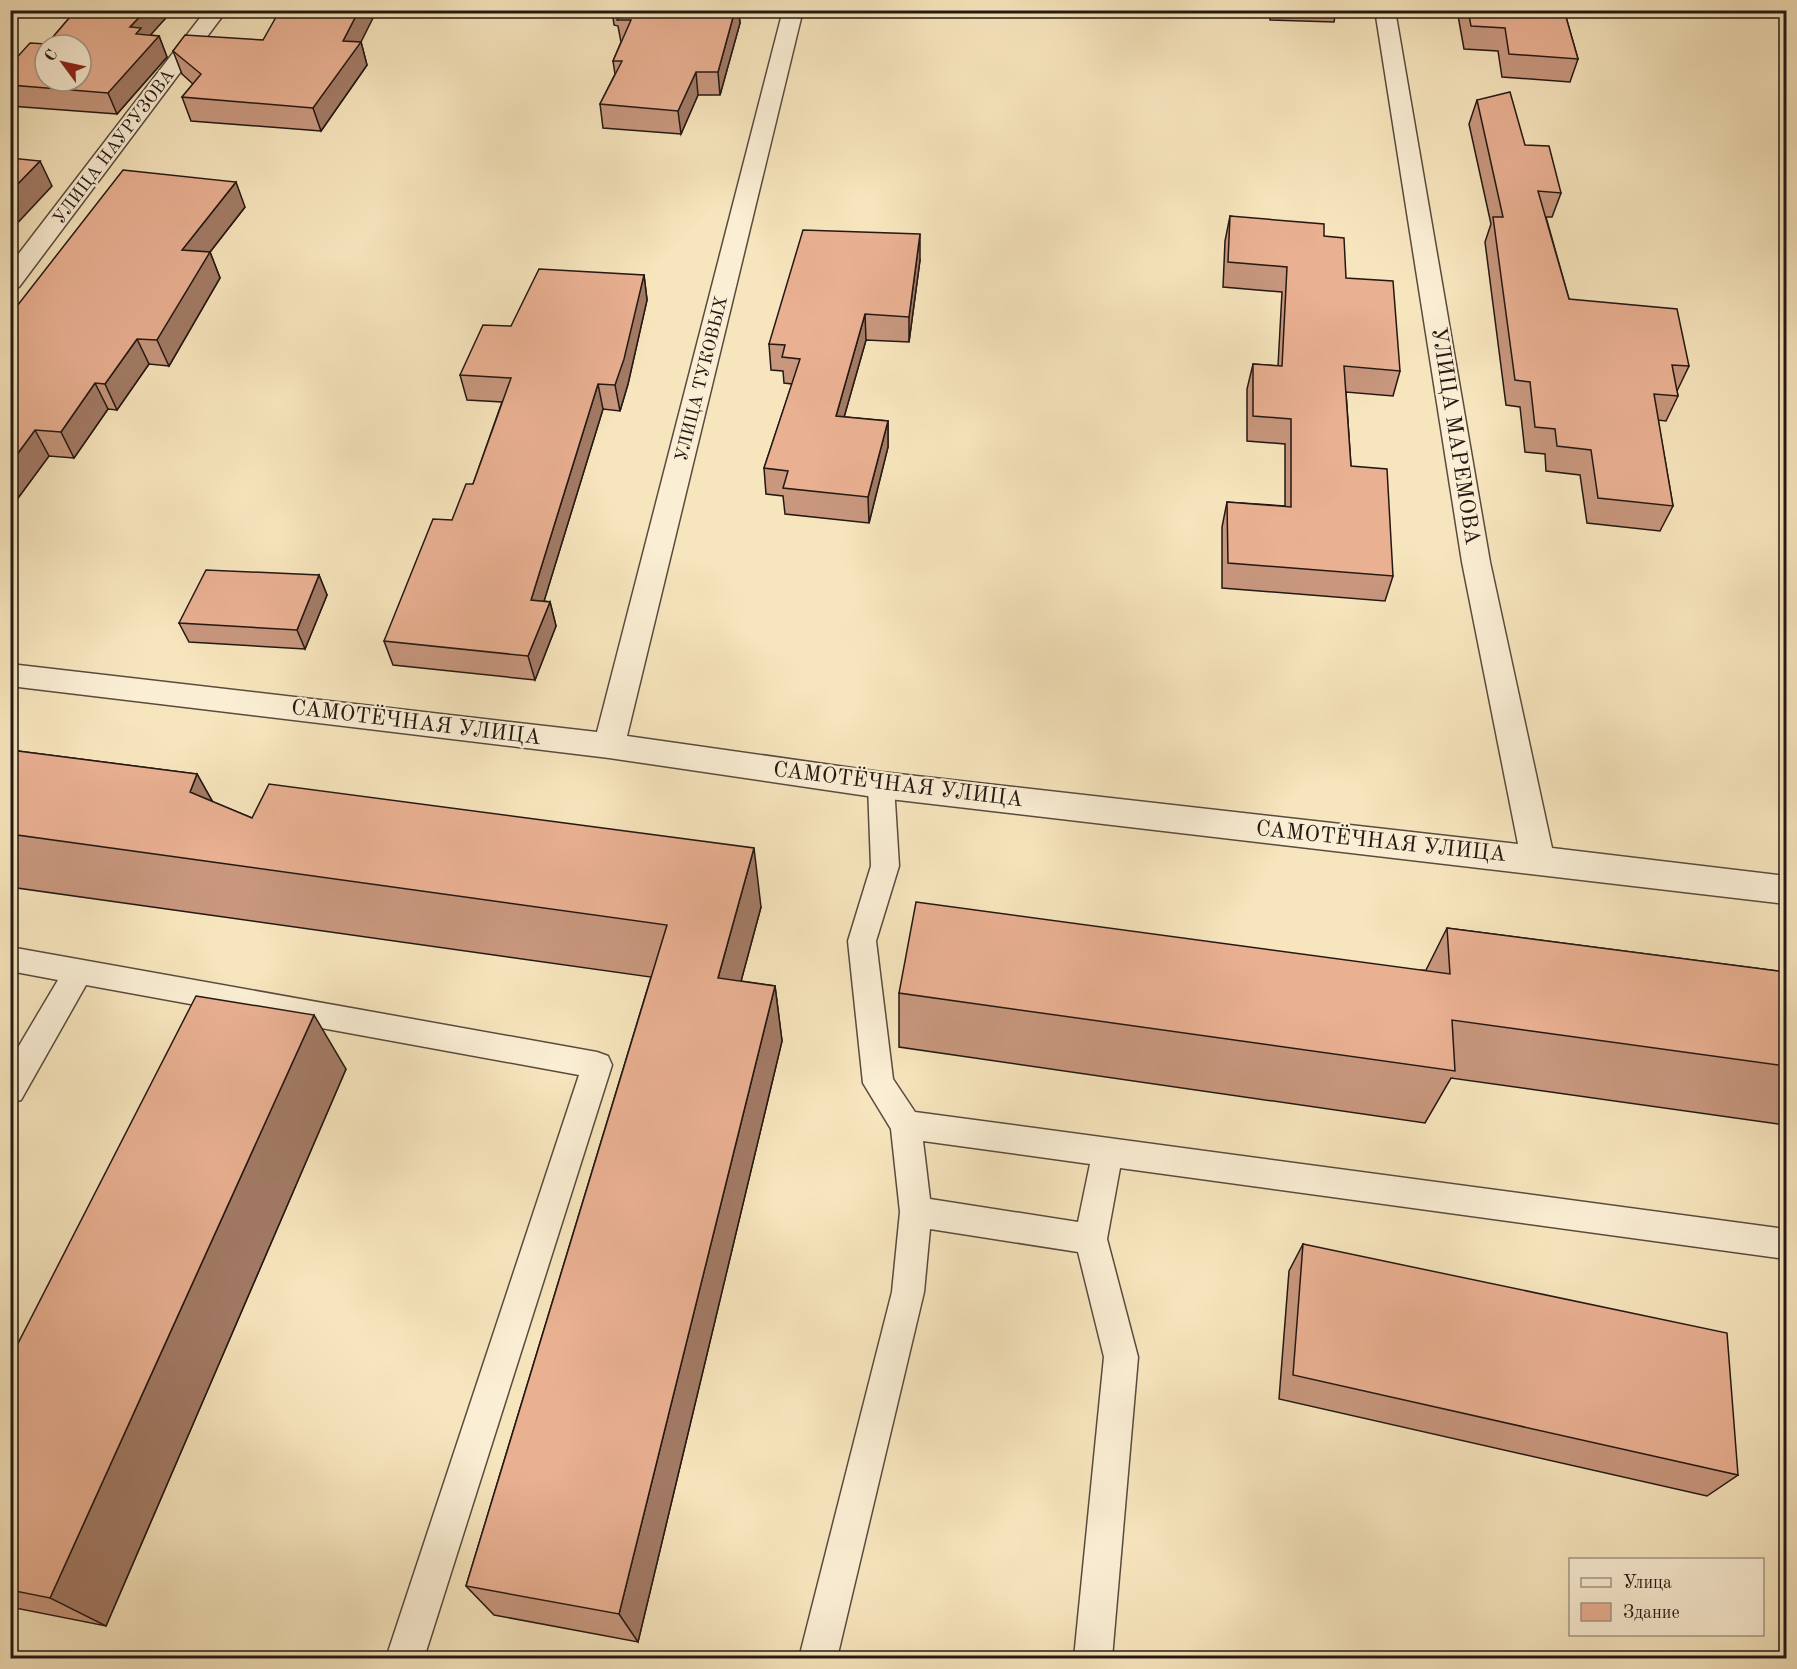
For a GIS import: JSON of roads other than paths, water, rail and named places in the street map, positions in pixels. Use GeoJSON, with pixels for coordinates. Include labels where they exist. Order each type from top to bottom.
{"type":"FeatureCollection","features":[{"type":"Feature","properties":{"kind":"street","name":"УЛИЦА НАУРУЗОВА"},"geometry":{"type":"LineString","coordinates":[[10,282],[217,10]]}},
{"type":"Feature","properties":{"kind":"street","name":"УЛИЦА ТУКОВЫХ"},"geometry":{"type":"LineString","coordinates":[[609,746],[793,10]]}},
{"type":"Feature","properties":{"kind":"street","name":"УЛИЦА МАРЕМОВА"},"geometry":{"type":"LineString","coordinates":[[1384,10],[1476,562],[1538,860]]}},
{"type":"Feature","properties":{"kind":"street","name":"САМОТЁЧНАЯ УЛИЦА"},"geometry":{"type":"LineString","coordinates":[[11,675],[609,746],[881,785],[1786,890]]}},
{"type":"Feature","properties":{"kind":"lane"},"geometry":{"type":"LineString","coordinates":[[818,1659],[908,1292],[916,1212],[906,1125],[878,1083],[862,941],[885,866],[881,785]]}},
{"type":"Feature","properties":{"kind":"lane"},"geometry":{"type":"LineString","coordinates":[[10,959],[78,972],[219,1009],[597,1065],[405,1659]]}},
{"type":"Feature","properties":{"kind":"lane"},"geometry":{"type":"LineString","coordinates":[[10,1090],[78,972]]}},
{"type":"Feature","properties":{"kind":"lane"},"geometry":{"type":"LineString","coordinates":[[906,1125],[1786,1244]]}},
{"type":"Feature","properties":{"kind":"lane"},"geometry":{"type":"LineString","coordinates":[[1093,1659],[1121,1357],[1091,1239],[1108,1151]]}},
{"type":"Feature","properties":{"kind":"lane"},"geometry":{"type":"LineString","coordinates":[[916,1212],[1091,1239]]}}]}
